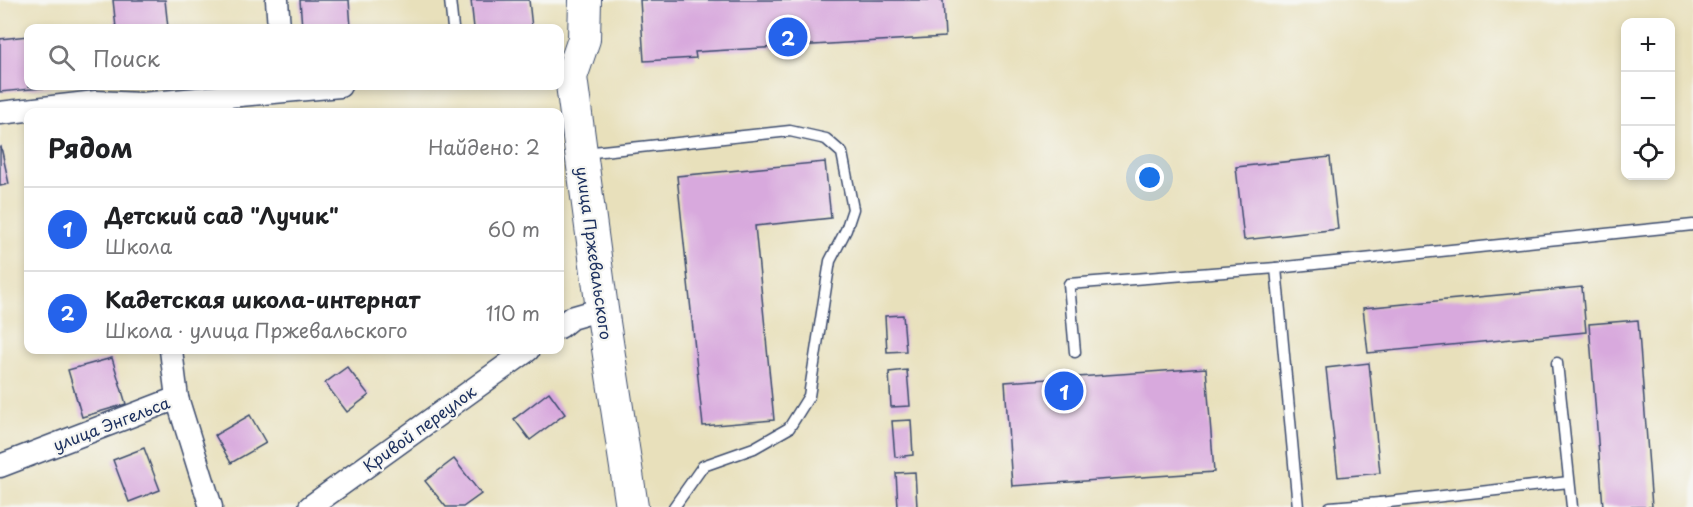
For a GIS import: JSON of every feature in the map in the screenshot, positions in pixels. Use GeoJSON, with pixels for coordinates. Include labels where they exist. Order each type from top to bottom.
{"type":"FeatureCollection","features":[{"type":"Feature","properties":{"kind":"street"},"geometry":{"type":"LineString","coordinates":[[277,0],[279,24]]}},
{"type":"Feature","properties":{"kind":"street","name":"улица Пржевальского"},"geometry":{"type":"LineString","coordinates":[[585,0],[584,39],[565,76],[582,153],[602,309],[632,507]]}},
{"type":"Feature","properties":{"kind":"street"},"geometry":{"type":"LineString","coordinates":[[44,108],[96,102],[142,108],[270,90]]}},
{"type":"Feature","properties":{"kind":"street"},"geometry":{"type":"LineString","coordinates":[[0,113],[24,110]]}},
{"type":"Feature","properties":{"kind":"street"},"geometry":{"type":"LineString","coordinates":[[564,324],[571,318],[602,309]]}},
{"type":"Feature","properties":{"kind":"street","name":"улица Энгельса"},"geometry":{"type":"LineString","coordinates":[[0,466],[177,398],[172,354]]}},
{"type":"Feature","properties":{"kind":"street","name":"Кривой переулок"},"geometry":{"type":"LineString","coordinates":[[310,507],[522,354]]}},
{"type":"Feature","properties":{"kind":"street"},"geometry":{"type":"LineString","coordinates":[[177,398],[211,507]]}},
{"type":"Feature","properties":{"kind":"lane"},"geometry":{"type":"LineString","coordinates":[[450,0],[453,24]]}},
{"type":"Feature","properties":{"kind":"lane"},"geometry":{"type":"LineString","coordinates":[[582,153],[790,131],[826,139],[842,153],[853,209],[846,230],[830,261],[809,396],[789,428],[754,448],[703,466],[674,507]]}},
{"type":"Feature","properties":{"kind":"lane"},"geometry":{"type":"LineString","coordinates":[[1075,352],[1069,284],[1276,268],[1693,225]]}},
{"type":"Feature","properties":{"kind":"lane"},"geometry":{"type":"LineString","coordinates":[[1276,268],[1298,507]]}},
{"type":"Feature","properties":{"kind":"lane"},"geometry":{"type":"LineString","coordinates":[[1557,363],[1572,507]]}},
{"type":"Feature","properties":{"kind":"lane"},"geometry":{"type":"LineString","coordinates":[[1330,507],[1380,505],[1569,482]]}},
{"type":"Feature","properties":{"kind":"building"},"geometry":{"type":"Polygon","coordinates":[[[113,0],[165,0],[168,24],[116,24],[113,0]]]}},
{"type":"Feature","properties":{"kind":"building"},"geometry":{"type":"Polygon","coordinates":[[[300,0],[349,0],[351,24],[302,24],[300,0]]]}},
{"type":"Feature","properties":{"kind":"building"},"geometry":{"type":"Polygon","coordinates":[[[471,0],[529,0],[532,24],[474,24],[471,0]]]}},
{"type":"Feature","properties":{"kind":"building"},"geometry":{"type":"Polygon","coordinates":[[[640,0],[943,0],[945,37],[695,52],[696,58],[644,61],[640,0]]]}},
{"type":"Feature","properties":{"kind":"building"},"geometry":{"type":"Polygon","coordinates":[[[24,36],[24,90],[0,92],[0,39],[24,36]]]}},
{"type":"Feature","properties":{"kind":"building"},"geometry":{"type":"Polygon","coordinates":[[[0,148],[9,184],[0,186],[0,148]]]}},
{"type":"Feature","properties":{"kind":"building"},"geometry":{"type":"Polygon","coordinates":[[[1330,157],[1338,229],[1244,240],[1236,167],[1330,157]]]}},
{"type":"Feature","properties":{"kind":"building"},"geometry":{"type":"Polygon","coordinates":[[[825,162],[831,218],[755,226],[774,420],[703,426],[677,176],[825,162]]]}},
{"type":"Feature","properties":{"kind":"building"},"geometry":{"type":"Polygon","coordinates":[[[1582,287],[1586,332],[1368,353],[1363,308],[1582,287]]]}},
{"type":"Feature","properties":{"kind":"building"},"geometry":{"type":"Polygon","coordinates":[[[903,315],[906,351],[887,352],[885,316],[903,315]]]}},
{"type":"Feature","properties":{"kind":"building"},"geometry":{"type":"Polygon","coordinates":[[[1638,320],[1652,507],[1603,507],[1589,324],[1638,320]]]}},
{"type":"Feature","properties":{"kind":"building"},"geometry":{"type":"Polygon","coordinates":[[[112,358],[126,404],[82,417],[68,370],[112,358]]]}},
{"type":"Feature","properties":{"kind":"building"},"geometry":{"type":"Polygon","coordinates":[[[1369,363],[1380,473],[1338,477],[1326,368],[1369,363]]]}},
{"type":"Feature","properties":{"kind":"building"},"geometry":{"type":"Polygon","coordinates":[[[347,367],[369,395],[347,412],[325,383],[347,367]]]}},
{"type":"Feature","properties":{"kind":"building"},"geometry":{"type":"Polygon","coordinates":[[[1206,368],[1214,472],[1012,486],[1005,382],[1206,368]]]}},
{"type":"Feature","properties":{"kind":"building"},"geometry":{"type":"Polygon","coordinates":[[[907,370],[910,406],[891,407],[889,372],[907,370]]]}},
{"type":"Feature","properties":{"kind":"building"},"geometry":{"type":"Polygon","coordinates":[[[549,392],[565,414],[530,440],[514,419],[549,392]]]}},
{"type":"Feature","properties":{"kind":"building"},"geometry":{"type":"Polygon","coordinates":[[[250,415],[266,443],[231,463],[215,435],[250,415]]]}},
{"type":"Feature","properties":{"kind":"building"},"geometry":{"type":"Polygon","coordinates":[[[911,420],[913,455],[895,457],[892,421],[911,420]]]}},
{"type":"Feature","properties":{"kind":"building"},"geometry":{"type":"Polygon","coordinates":[[[144,448],[160,490],[129,502],[113,460],[144,448]]]}},
{"type":"Feature","properties":{"kind":"building"},"geometry":{"type":"Polygon","coordinates":[[[454,459],[481,494],[463,507],[446,507],[425,481],[454,459]]]}},
{"type":"Feature","properties":{"kind":"building"},"geometry":{"type":"Polygon","coordinates":[[[915,472],[917,507],[898,507],[896,473],[915,472]]]}},
{"type":"Feature","properties":{"kind":"place","name":"Кадетская школа-интернат"},"geometry":{"type":"Point","coordinates":[788,37]}},
{"type":"Feature","properties":{"kind":"place","name":"Детский сад \"Лучик\""},"geometry":{"type":"Point","coordinates":[1064,391]}}]}
